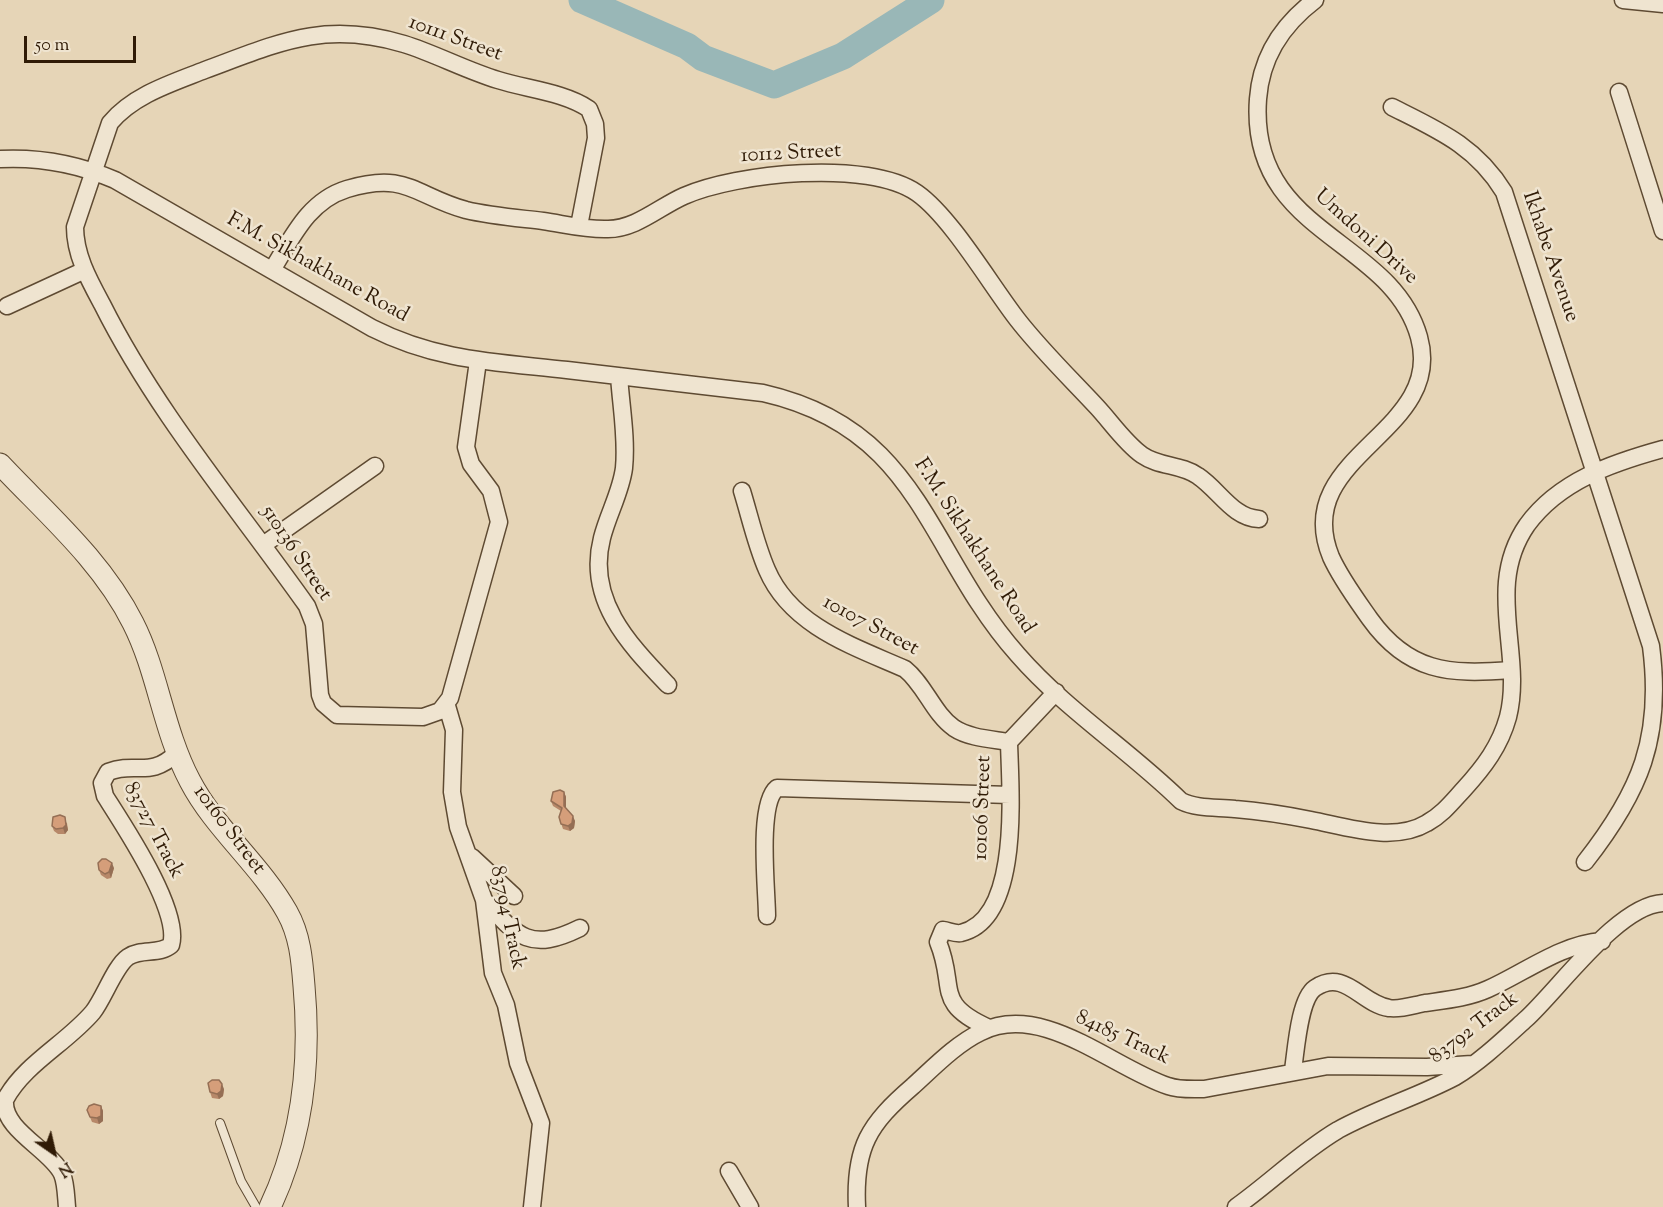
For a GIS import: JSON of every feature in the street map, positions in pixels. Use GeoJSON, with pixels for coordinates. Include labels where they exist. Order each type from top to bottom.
{"type":"FeatureCollection","features":[{"type":"Feature","properties":{"kind":"street","name":"Umdoni Drive"},"geometry":{"type":"LineString","coordinates":[[1315,0],[1285,28],[1273,43],[1266,61],[1259,86],[1257,113],[1258,132],[1263,151],[1276,180],[1299,210],[1376,273],[1406,306],[1422,352],[1414,394],[1406,409],[1356,455],[1335,487],[1324,520],[1331,556],[1354,596],[1381,633],[1405,655],[1425,665],[1443,670],[1480,672],[1510,670]]}},
{"type":"Feature","properties":{"kind":"street"},"geometry":{"type":"LineString","coordinates":[[1623,0],[1663,4]]}},
{"type":"Feature","properties":{"kind":"street","name":"10111 Street"},"geometry":{"type":"LineString","coordinates":[[92,170],[110,123],[118,113],[146,95],[299,36],[320,33],[374,37],[402,43],[478,74],[568,100],[589,109],[595,124],[596,138],[579,226]]}},
{"type":"Feature","properties":{"kind":"street"},"geometry":{"type":"LineString","coordinates":[[1619,92],[1663,231]]}},
{"type":"Feature","properties":{"kind":"street","name":"Ikhabe Avenue"},"geometry":{"type":"LineString","coordinates":[[1392,107],[1463,145],[1485,164],[1504,192],[1651,646],[1656,692],[1650,748],[1642,773],[1616,823],[1585,862]]}},
{"type":"Feature","properties":{"kind":"street","name":"F.M. Sikhakhane Road"},"geometry":{"type":"LineString","coordinates":[[0,159],[39,159],[92,170],[122,184],[399,342],[430,352],[478,361],[763,393],[792,400],[842,423],[898,472],[985,613],[1020,658],[1056,692],[1188,804],[1261,812],[1385,832],[1415,829],[1443,812],[1484,768],[1495,750],[1509,715],[1510,670],[1506,591],[1515,550],[1526,527],[1545,504],[1574,482],[1663,449]]}},
{"type":"Feature","properties":{"kind":"street","name":"510136 Street"},"geometry":{"type":"LineString","coordinates":[[92,170],[75,227],[77,248],[84,270],[118,337],[147,384],[312,616],[320,695],[323,704],[329,710],[351,716],[423,717],[433,715],[447,706]]}},
{"type":"Feature","properties":{"kind":"street","name":"10112 Street"},"geometry":{"type":"LineString","coordinates":[[272,270],[304,219],[322,200],[346,189],[377,183],[414,187],[470,211],[606,230],[630,225],[701,189],[751,178],[839,173],[880,179],[908,188],[933,208],[1028,333],[1142,455],[1191,471],[1218,492],[1240,514],[1259,519]]}},
{"type":"Feature","properties":{"kind":"street"},"geometry":{"type":"LineString","coordinates":[[7,306],[84,270]]}},
{"type":"Feature","properties":{"kind":"street"},"geometry":{"type":"LineString","coordinates":[[447,706],[499,522],[491,491],[471,464],[466,447],[478,361]]}},
{"type":"Feature","properties":{"kind":"street"},"geometry":{"type":"LineString","coordinates":[[619,376],[624,468],[602,537],[601,582],[609,611],[622,635],[668,685]]}},
{"type":"Feature","properties":{"kind":"street","name":"10160 Street"},"geometry":{"type":"LineString","coordinates":[[0,464],[61,525],[111,587],[125,609],[140,640],[168,731],[206,809],[283,905],[300,945],[306,1002],[306,1076],[290,1157],[270,1207]]}},
{"type":"Feature","properties":{"kind":"street"},"geometry":{"type":"LineString","coordinates":[[263,545],[375,466]]}},
{"type":"Feature","properties":{"kind":"street","name":"10107 Street"},"geometry":{"type":"LineString","coordinates":[[742,491],[761,556],[784,599],[821,630],[905,669],[915,677],[951,726],[960,732]]}},
{"type":"Feature","properties":{"kind":"street","name":"10106 Street"},"geometry":{"type":"LineString","coordinates":[[989,1029],[964,1016],[951,1003],[939,935],[943,930],[955,933],[966,931],[978,922],[995,901],[1009,850],[1011,795],[1009,742],[1056,692]]}},
{"type":"Feature","properties":{"kind":"street","name":"83794 Track"},"geometry":{"type":"LineString","coordinates":[[447,706],[454,730],[452,792],[458,827],[484,900],[493,973],[506,1005],[518,1063],[541,1123],[532,1207]]}},
{"type":"Feature","properties":{"kind":"street","name":"10106 Street"},"geometry":{"type":"LineString","coordinates":[[960,732],[1009,742]]}},
{"type":"Feature","properties":{"kind":"street","name":"83727 Track"},"geometry":{"type":"LineString","coordinates":[[67,1207],[61,1172],[15,1125],[6,1110],[5,1100],[25,1076],[92,1013],[126,958],[142,951],[166,949],[171,945],[172,935],[160,891],[105,796],[102,783],[108,772],[119,769],[156,768],[177,753]]}},
{"type":"Feature","properties":{"kind":"street"},"geometry":{"type":"LineString","coordinates":[[767,916],[766,824],[770,796],[777,788],[1011,795]]}},
{"type":"Feature","properties":{"kind":"street"},"geometry":{"type":"LineString","coordinates":[[467,852],[514,896]]}},
{"type":"Feature","properties":{"kind":"street"},"geometry":{"type":"LineString","coordinates":[[484,900],[507,926],[532,939],[555,940],[580,928]]}},
{"type":"Feature","properties":{"kind":"street","name":"83792 Track"},"geometry":{"type":"LineString","coordinates":[[1236,1207],[1321,1140],[1361,1118],[1445,1082],[1472,1064],[1542,1005],[1602,941],[1633,913],[1644,907],[1663,903]]}},
{"type":"Feature","properties":{"kind":"street"},"geometry":{"type":"LineString","coordinates":[[1293,1071],[1307,998],[1314,988],[1327,982],[1339,981],[1376,1003],[1391,1009],[1398,1008],[1473,994],[1558,954],[1582,945],[1602,941]]}},
{"type":"Feature","properties":{"kind":"street","name":"84185 Track"},"geometry":{"type":"LineString","coordinates":[[857,1207],[856,1174],[860,1152],[868,1132],[878,1119],[967,1040],[989,1029],[1009,1024],[1044,1029],[1092,1048],[1171,1087],[1204,1089],[1328,1066],[1427,1067],[1472,1064]]}},
{"type":"Feature","properties":{"kind":"street"},"geometry":{"type":"LineString","coordinates":[[729,1171],[750,1207]]}},
{"type":"Feature","properties":{"kind":"lane"},"geometry":{"type":"LineString","coordinates":[[220,1123],[241,1180],[256,1207]]}},
{"type":"Feature","properties":{"kind":"building"},"geometry":{"type":"Polygon","coordinates":[[[560,790],[564,792],[564,806],[573,816],[572,823],[568,826],[561,824],[559,817],[562,808],[551,801],[553,792],[560,790]]]}},
{"type":"Feature","properties":{"kind":"building"},"geometry":{"type":"Polygon","coordinates":[[[60,815],[65,817],[66,825],[56,829],[52,826],[53,817],[60,815]]]}},
{"type":"Feature","properties":{"kind":"building"},"geometry":{"type":"Polygon","coordinates":[[[102,859],[112,863],[109,872],[105,874],[99,870],[98,863],[102,859]]]}},
{"type":"Feature","properties":{"kind":"building"},"geometry":{"type":"Polygon","coordinates":[[[212,1080],[219,1080],[222,1084],[221,1091],[217,1094],[210,1092],[208,1083],[212,1080]]]}},
{"type":"Feature","properties":{"kind":"building"},"geometry":{"type":"Polygon","coordinates":[[[94,1104],[101,1106],[101,1116],[97,1118],[90,1117],[87,1110],[94,1104]]]}},
{"type":"Feature","properties":{"kind":"waterway"},"geometry":{"type":"LineString","coordinates":[[582,0],[687,46],[703,58],[774,85],[843,56],[931,0]]}}]}
